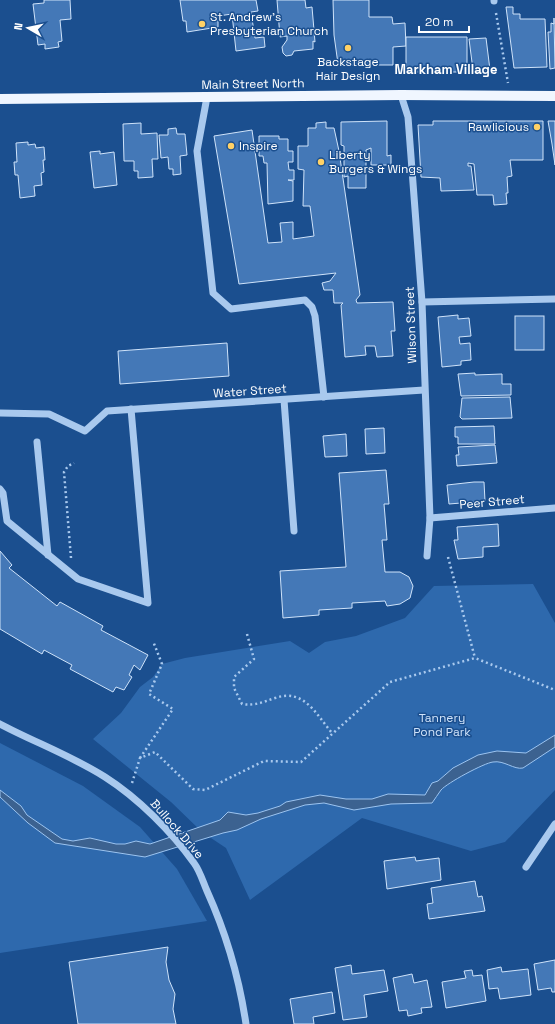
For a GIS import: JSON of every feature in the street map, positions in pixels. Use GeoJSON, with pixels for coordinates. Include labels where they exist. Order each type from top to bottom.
{"type":"FeatureCollection","features":[{"type":"Feature","properties":{"kind":"main road","name":"Main Street North"},"geometry":{"type":"LineString","coordinates":[[0,100],[401,95],[510,97],[555,96]]}},
{"type":"Feature","properties":{"kind":"street","name":"Wilson Street"},"geometry":{"type":"LineString","coordinates":[[401,95],[408,117],[422,302],[424,390],[430,518],[427,556]]}},
{"type":"Feature","properties":{"kind":"street"},"geometry":{"type":"LineString","coordinates":[[207,97],[197,151],[213,293],[232,309],[305,300],[312,307],[315,316],[324,398]]}},
{"type":"Feature","properties":{"kind":"street"},"geometry":{"type":"LineString","coordinates":[[422,302],[555,299]]}},
{"type":"Feature","properties":{"kind":"street","name":"Water Street"},"geometry":{"type":"LineString","coordinates":[[0,413],[49,414],[85,431],[107,411],[324,398],[424,390]]}},
{"type":"Feature","properties":{"kind":"street"},"geometry":{"type":"LineString","coordinates":[[284,400],[294,531]]}},
{"type":"Feature","properties":{"kind":"street"},"geometry":{"type":"LineString","coordinates":[[0,489],[3,493],[7,521],[72,575],[78,579],[148,603],[131,409]]}},
{"type":"Feature","properties":{"kind":"street"},"geometry":{"type":"LineString","coordinates":[[37,442],[48,555]]}},
{"type":"Feature","properties":{"kind":"street","name":"Peer Street"},"geometry":{"type":"LineString","coordinates":[[430,518],[555,508]]}},
{"type":"Feature","properties":{"kind":"street","name":"Bullock Drive"},"geometry":{"type":"LineString","coordinates":[[0,724],[69,757],[104,776],[130,794],[156,819],[195,864],[214,906],[231,953],[246,1024]]}},
{"type":"Feature","properties":{"kind":"street"},"geometry":{"type":"LineString","coordinates":[[526,867],[555,824]]}},
{"type":"Feature","properties":{"kind":"path"},"geometry":{"type":"LineString","coordinates":[[494,0],[510,97]]}},
{"type":"Feature","properties":{"kind":"path"},"geometry":{"type":"LineString","coordinates":[[72,575],[64,472],[68,466],[74,463]]}},
{"type":"Feature","properties":{"kind":"path"},"geometry":{"type":"LineString","coordinates":[[448,557],[475,658]]}},
{"type":"Feature","properties":{"kind":"path"},"geometry":{"type":"LineString","coordinates":[[247,634],[254,659],[234,677],[234,688],[242,704],[254,705],[282,695],[303,699],[332,734]]}},
{"type":"Feature","properties":{"kind":"path"},"geometry":{"type":"LineString","coordinates":[[130,794],[140,758],[173,709],[150,694],[162,664],[153,641]]}},
{"type":"Feature","properties":{"kind":"path"},"geometry":{"type":"LineString","coordinates":[[140,758],[155,752],[193,789],[205,790],[264,761],[301,762],[390,682],[475,658],[555,690]]}},
{"type":"Feature","properties":{"kind":"green space","name":"Tannery Pond Park"},"geometry":{"type":"Polygon","coordinates":[[[533,584],[555,623],[555,790],[505,842],[471,851],[362,818],[250,900],[226,848],[202,832],[171,802],[93,739],[121,713],[140,687],[153,677],[162,664],[185,658],[290,641],[309,653],[325,642],[356,636],[405,618],[434,586],[533,584]]]}},
{"type":"Feature","properties":{"kind":"green space"},"geometry":{"type":"Polygon","coordinates":[[[0,743],[83,786],[140,827],[177,869],[207,921],[0,953],[0,743]]]}},
{"type":"Feature","properties":{"kind":"shaded area"},"geometry":{"type":"Polygon","coordinates":[[[555,735],[555,747],[523,768],[516,768],[497,762],[488,763],[450,783],[441,790],[432,803],[391,804],[354,810],[324,803],[305,805],[261,819],[237,830],[145,857],[55,843],[28,823],[0,797],[0,790],[21,806],[27,815],[62,839],[73,841],[90,838],[116,844],[125,844],[136,841],[150,844],[220,820],[228,812],[246,815],[258,813],[280,806],[286,802],[320,795],[346,799],[372,799],[388,794],[425,795],[432,783],[438,781],[453,768],[478,755],[497,751],[526,753],[555,735]]]}},
{"type":"Feature","properties":{"kind":"building"},"geometry":{"type":"Polygon","coordinates":[[[44,0],[70,0],[71,19],[60,20],[62,41],[58,42],[59,47],[45,49],[45,44],[38,45],[33,4],[44,3],[44,0]]]}},
{"type":"Feature","properties":{"kind":"building","name":"St. Andrew's Presbyterian Church"},"geometry":{"type":"Polygon","coordinates":[[[180,0],[256,0],[258,11],[251,12],[255,38],[264,37],[265,47],[236,51],[232,14],[218,16],[218,27],[187,32],[186,21],[183,21],[180,0]]]}},
{"type":"Feature","properties":{"kind":"building"},"geometry":{"type":"Polygon","coordinates":[[[277,0],[305,0],[306,8],[312,7],[315,42],[313,41],[313,49],[294,51],[292,55],[286,56],[283,53],[282,47],[287,40],[287,36],[280,37],[277,0]]]}},
{"type":"Feature","properties":{"kind":"building"},"geometry":{"type":"Polygon","coordinates":[[[333,0],[369,0],[369,17],[392,17],[393,24],[405,23],[406,46],[393,47],[393,65],[338,64],[334,35],[333,0]]]}},
{"type":"Feature","properties":{"kind":"building"},"geometry":{"type":"Polygon","coordinates":[[[506,7],[513,7],[513,14],[520,14],[520,19],[545,19],[547,67],[514,68],[506,7]]]}},
{"type":"Feature","properties":{"kind":"building"},"geometry":{"type":"Polygon","coordinates":[[[554,18],[555,68],[550,69],[548,32],[551,32],[551,23],[554,24],[554,18]]]}},
{"type":"Feature","properties":{"kind":"building"},"geometry":{"type":"Polygon","coordinates":[[[406,37],[467,37],[467,72],[409,72],[409,67],[406,67],[406,37]]]}},
{"type":"Feature","properties":{"kind":"building"},"geometry":{"type":"Polygon","coordinates":[[[486,38],[490,70],[473,70],[469,39],[486,38]]]}},
{"type":"Feature","properties":{"kind":"building"},"geometry":{"type":"Polygon","coordinates":[[[387,121],[387,156],[391,155],[391,165],[371,165],[371,148],[366,150],[366,188],[348,188],[348,176],[344,177],[344,146],[341,145],[341,122],[387,121]]]}},
{"type":"Feature","properties":{"kind":"building"},"geometry":{"type":"Polygon","coordinates":[[[433,121],[543,121],[543,160],[510,160],[512,176],[507,177],[507,204],[494,205],[493,195],[477,195],[474,164],[468,163],[468,166],[471,166],[474,190],[441,191],[440,178],[421,177],[418,125],[433,125],[433,121]]]}},
{"type":"Feature","properties":{"kind":"building"},"geometry":{"type":"Polygon","coordinates":[[[548,121],[555,121],[555,165],[552,144],[548,121]]]}},
{"type":"Feature","properties":{"kind":"building"},"geometry":{"type":"Polygon","coordinates":[[[326,122],[326,128],[334,128],[339,151],[360,295],[356,300],[357,303],[393,302],[395,331],[391,331],[393,356],[377,357],[375,346],[365,346],[366,355],[345,357],[341,305],[343,303],[334,303],[333,290],[324,290],[322,283],[330,281],[336,273],[239,284],[214,136],[252,130],[268,243],[282,242],[280,223],[293,222],[293,239],[314,236],[310,206],[303,206],[304,170],[298,169],[298,146],[308,146],[308,128],[316,128],[316,123],[326,122]]]}},
{"type":"Feature","properties":{"kind":"building"},"geometry":{"type":"Polygon","coordinates":[[[141,123],[141,134],[157,133],[158,159],[152,159],[153,177],[138,178],[138,171],[134,171],[134,161],[124,161],[123,124],[141,123]]]}},
{"type":"Feature","properties":{"kind":"building"},"geometry":{"type":"Polygon","coordinates":[[[176,128],[177,134],[185,134],[187,155],[180,156],[181,174],[173,175],[173,169],[169,169],[168,157],[161,158],[159,135],[168,135],[168,129],[176,128]]]}},
{"type":"Feature","properties":{"kind":"building"},"geometry":{"type":"Polygon","coordinates":[[[259,136],[279,136],[279,139],[288,139],[288,151],[293,151],[293,162],[288,162],[289,170],[294,170],[294,180],[288,180],[293,181],[293,201],[268,204],[267,163],[264,163],[263,156],[259,156],[259,136]]]}},
{"type":"Feature","properties":{"kind":"building"},"geometry":{"type":"Polygon","coordinates":[[[28,142],[28,145],[35,144],[36,148],[44,147],[44,172],[41,173],[42,185],[34,186],[35,196],[20,198],[18,175],[15,175],[14,162],[17,162],[16,143],[28,142]]]}},
{"type":"Feature","properties":{"kind":"building"},"geometry":{"type":"Polygon","coordinates":[[[100,151],[100,154],[114,152],[117,185],[94,188],[90,152],[100,151]]]}},
{"type":"Feature","properties":{"kind":"building"},"geometry":{"type":"Polygon","coordinates":[[[458,315],[458,319],[469,318],[471,336],[459,337],[460,344],[470,343],[471,360],[461,361],[461,365],[442,367],[438,317],[458,315]]]}},
{"type":"Feature","properties":{"kind":"building"},"geometry":{"type":"Polygon","coordinates":[[[515,316],[544,316],[544,350],[515,350],[515,316]]]}},
{"type":"Feature","properties":{"kind":"building"},"geometry":{"type":"Polygon","coordinates":[[[227,343],[229,376],[120,384],[118,351],[227,343]]]}},
{"type":"Feature","properties":{"kind":"building"},"geometry":{"type":"Polygon","coordinates":[[[475,373],[475,375],[502,374],[502,384],[511,384],[511,395],[461,396],[458,374],[475,373]]]}},
{"type":"Feature","properties":{"kind":"building"},"geometry":{"type":"Polygon","coordinates":[[[510,397],[512,418],[462,419],[460,417],[462,398],[510,397]]]}},
{"type":"Feature","properties":{"kind":"building"},"geometry":{"type":"Polygon","coordinates":[[[494,426],[495,444],[458,444],[458,437],[455,437],[455,427],[494,426]]]}},
{"type":"Feature","properties":{"kind":"building"},"geometry":{"type":"Polygon","coordinates":[[[384,428],[385,453],[366,454],[365,429],[384,428]]]}},
{"type":"Feature","properties":{"kind":"building"},"geometry":{"type":"Polygon","coordinates":[[[346,434],[347,456],[325,457],[323,436],[346,434]]]}},
{"type":"Feature","properties":{"kind":"building"},"geometry":{"type":"Polygon","coordinates":[[[495,445],[497,463],[457,466],[456,455],[459,455],[458,447],[495,445]]]}},
{"type":"Feature","properties":{"kind":"building"},"geometry":{"type":"Polygon","coordinates":[[[386,470],[389,504],[384,504],[387,540],[382,540],[385,572],[400,572],[409,577],[413,586],[410,598],[400,604],[387,606],[385,601],[352,603],[352,608],[319,610],[319,615],[283,618],[280,571],[346,567],[339,473],[386,470]]]}},
{"type":"Feature","properties":{"kind":"building"},"geometry":{"type":"Polygon","coordinates":[[[484,482],[485,501],[449,504],[447,485],[484,482]]]}},
{"type":"Feature","properties":{"kind":"building"},"geometry":{"type":"Polygon","coordinates":[[[498,524],[499,546],[483,547],[483,557],[458,559],[454,540],[458,540],[457,527],[498,524]]]}},
{"type":"Feature","properties":{"kind":"building"},"geometry":{"type":"Polygon","coordinates":[[[0,551],[12,565],[9,568],[57,606],[60,602],[103,626],[101,630],[148,655],[140,670],[134,665],[129,675],[132,677],[124,690],[116,687],[113,692],[70,669],[72,665],[44,650],[42,654],[0,629],[0,551]]]}},
{"type":"Feature","properties":{"kind":"building"},"geometry":{"type":"Polygon","coordinates":[[[415,857],[416,861],[439,858],[441,880],[387,889],[384,861],[415,857]]]}},
{"type":"Feature","properties":{"kind":"building"},"geometry":{"type":"Polygon","coordinates":[[[475,881],[478,897],[482,896],[485,911],[429,919],[427,904],[433,903],[431,888],[475,881]]]}},
{"type":"Feature","properties":{"kind":"building"},"geometry":{"type":"Polygon","coordinates":[[[168,947],[166,962],[169,980],[175,994],[173,1009],[176,1024],[78,1024],[69,962],[168,947]]]}},
{"type":"Feature","properties":{"kind":"building"},"geometry":{"type":"Polygon","coordinates":[[[555,960],[555,992],[552,992],[551,988],[538,990],[534,964],[555,960]]]}},
{"type":"Feature","properties":{"kind":"building"},"geometry":{"type":"Polygon","coordinates":[[[351,965],[352,974],[384,970],[388,991],[364,995],[367,1017],[343,1020],[335,968],[351,965]]]}},
{"type":"Feature","properties":{"kind":"building"},"geometry":{"type":"Polygon","coordinates":[[[501,967],[502,972],[528,969],[531,995],[500,999],[498,988],[489,989],[487,970],[501,967]]]}},
{"type":"Feature","properties":{"kind":"building"},"geometry":{"type":"Polygon","coordinates":[[[472,970],[473,976],[482,975],[486,1001],[446,1008],[442,982],[466,978],[464,971],[472,970]]]}},
{"type":"Feature","properties":{"kind":"building"},"geometry":{"type":"Polygon","coordinates":[[[412,974],[414,983],[427,980],[432,1007],[421,1008],[422,1013],[408,1016],[407,1010],[399,1011],[393,978],[412,974]]]}},
{"type":"Feature","properties":{"kind":"building"},"geometry":{"type":"Polygon","coordinates":[[[332,992],[335,1013],[313,1017],[314,1024],[294,1024],[290,999],[332,992]]]}},
{"type":"Feature","properties":{"kind":"place","name":"St. Andrew's Presbyterian Church"},"geometry":{"type":"Point","coordinates":[202,24]}},
{"type":"Feature","properties":{"kind":"place","name":"Backstage Hair Design"},"geometry":{"type":"Point","coordinates":[348,48]}},
{"type":"Feature","properties":{"kind":"place","name":"Rawlicious"},"geometry":{"type":"Point","coordinates":[537,127]}},
{"type":"Feature","properties":{"kind":"place","name":"Inspire"},"geometry":{"type":"Point","coordinates":[231,146]}},
{"type":"Feature","properties":{"kind":"place","name":"Liberty Burgers & Wings"},"geometry":{"type":"Point","coordinates":[321,162]}},
{"type":"Feature","properties":{"kind":"district","name":"Markham Village"},"geometry":{"type":"Point","coordinates":[446,69]}}]}
